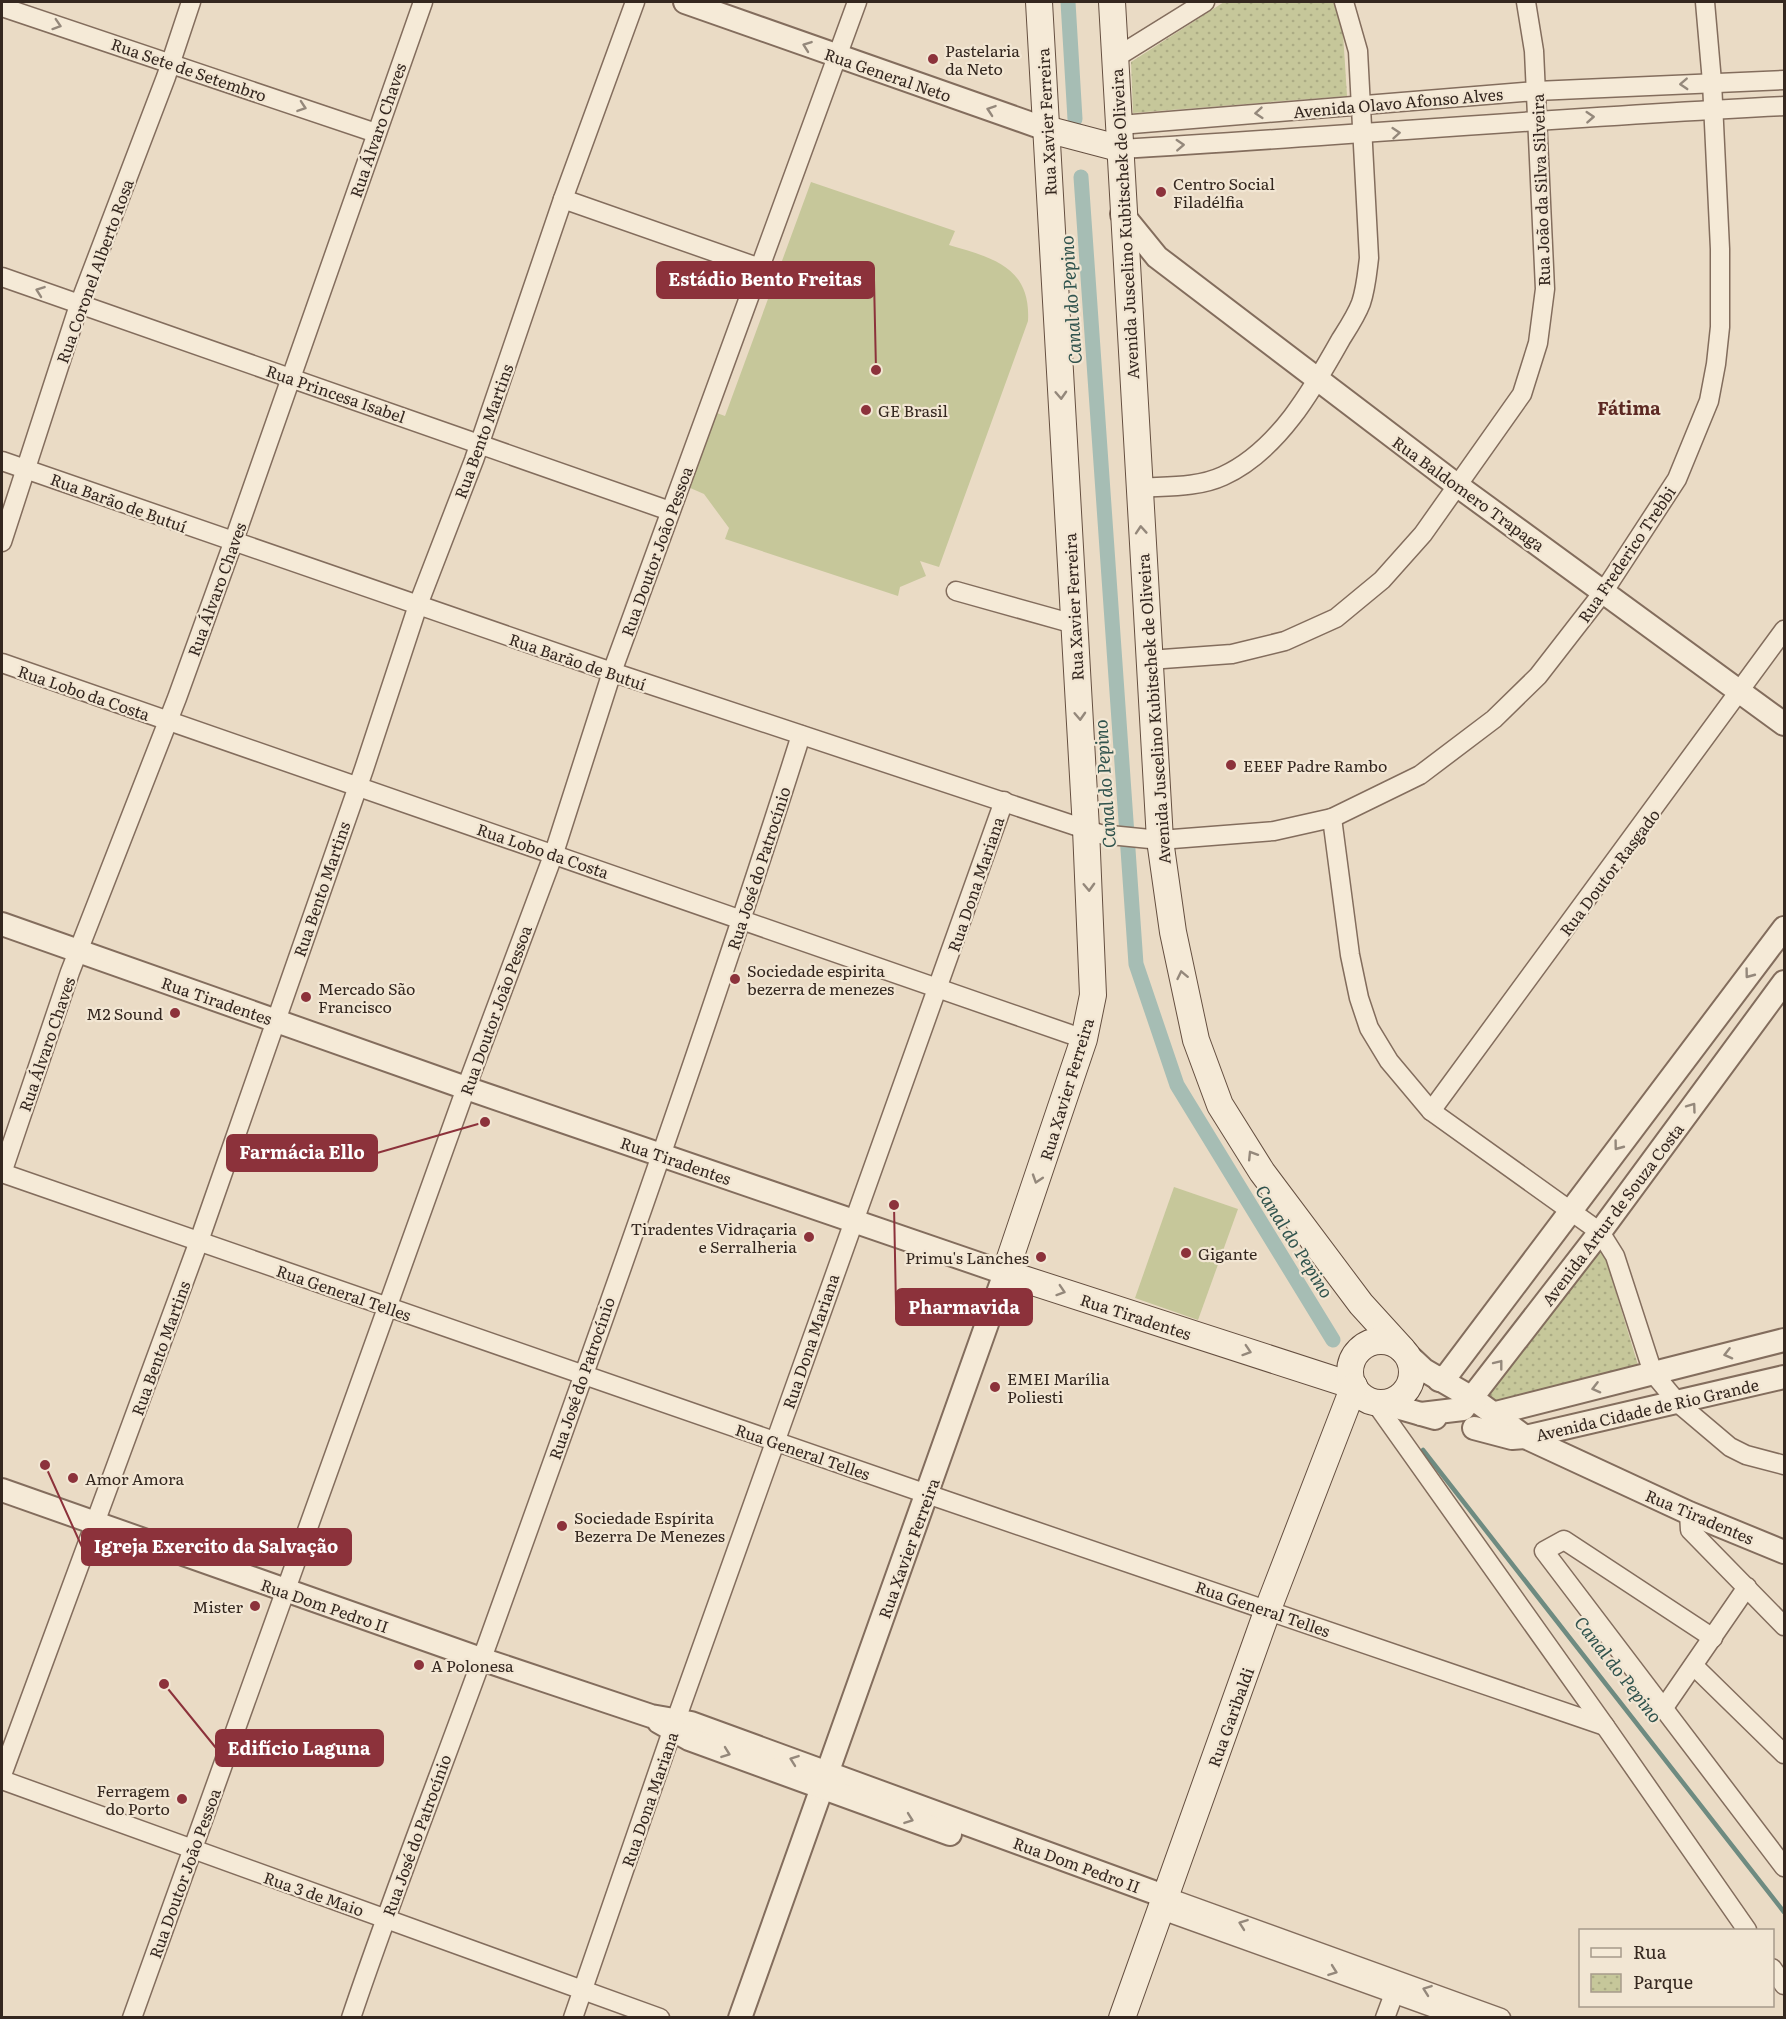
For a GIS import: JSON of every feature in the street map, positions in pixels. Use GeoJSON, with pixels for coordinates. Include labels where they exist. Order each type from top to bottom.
{"type":"FeatureCollection","features":[{"type":"Feature","properties":{"kind":"main road","name":"Rua Xavier Ferreira"},"geometry":{"type":"LineString","coordinates":[[1005,1273],[1084,1040],[1093,995],[1093,831],[1074,624],[1039,2]]}},
{"type":"Feature","properties":{"kind":"main road","name":"Avenida Juscelino Kubitschek de Oliveira"},"geometry":{"type":"LineString","coordinates":[[1112,2],[1121,137],[1125,277],[1149,660],[1149,840],[1173,932],[1196,1040],[1220,1105],[1262,1173],[1361,1304],[1405,1352]]}},
{"type":"Feature","properties":{"kind":"main road","name":"Rua General Neto"},"geometry":{"type":"LineString","coordinates":[[1046,129],[1092,141],[1121,137]]}},
{"type":"Feature","properties":{"kind":"main road","name":"Rua Tiradentes"},"geometry":{"type":"LineString","coordinates":[[1005,1273],[1367,1396]]}},
{"type":"Feature","properties":{"kind":"main road"},"geometry":{"type":"LineString","coordinates":[[1378,1341],[1386,1341],[1405,1352],[1411,1364],[1410,1383],[1398,1398],[1367,1396],[1351,1378],[1352,1361],[1362,1347],[1378,1341]]}},
{"type":"Feature","properties":{"kind":"main road","name":"Rua Garibaldi"},"geometry":{"type":"LineString","coordinates":[[1122,2018],[1268,1609],[1341,1418],[1367,1396]]}},
{"type":"Feature","properties":{"kind":"street","name":"Rua Coronel Alberto Rosa"},"geometry":{"type":"LineString","coordinates":[[2,542],[79,305],[171,63],[191,2]]}},
{"type":"Feature","properties":{"kind":"street","name":"Rua Álvaro Chaves"},"geometry":{"type":"LineString","coordinates":[[2,1173],[78,951],[168,722],[233,543],[423,2]]}},
{"type":"Feature","properties":{"kind":"street","name":"Rua Bento Martins"},"geometry":{"type":"LineString","coordinates":[[2,1775],[199,1241],[357,789],[418,605],[480,443],[562,199],[635,2]]}},
{"type":"Feature","properties":{"kind":"street","name":"Rua General Neto"},"geometry":{"type":"LineString","coordinates":[[685,2],[835,57],[1046,129]]}},
{"type":"Feature","properties":{"kind":"street","name":"Rua Doutor João Pessoa"},"geometry":{"type":"LineString","coordinates":[[132,2018],[466,1088],[554,853],[612,672],[857,2]]}},
{"type":"Feature","properties":{"kind":"street"},"geometry":{"type":"LineString","coordinates":[[1116,57],[1205,2]]}},
{"type":"Feature","properties":{"kind":"street"},"geometry":{"type":"LineString","coordinates":[[1138,488],[1194,484],[1222,476],[1248,461],[1276,436],[1318,380],[1360,305],[1367,281],[1369,258],[1364,135],[1358,51],[1344,2]]}},
{"type":"Feature","properties":{"kind":"street","name":"Rua João da Silva Silveira"},"geometry":{"type":"LineString","coordinates":[[1149,660],[1232,654],[1285,640],[1336,618],[1382,579],[1423,534],[1522,394],[1538,343],[1545,289],[1534,51],[1526,2]]}},
{"type":"Feature","properties":{"kind":"street","name":"Rua Frederico Trebbi"},"geometry":{"type":"LineString","coordinates":[[1149,840],[1274,831],[1332,818],[1420,775],[1494,719],[1538,676],[1604,591],[1677,479],[1709,401],[1720,327],[1720,249],[1712,82],[1705,2]]}},
{"type":"Feature","properties":{"kind":"street","name":"Rua Sete de Setembro"},"geometry":{"type":"LineString","coordinates":[[2,7],[376,133]]}},
{"type":"Feature","properties":{"kind":"street","name":"Avenida Olavo Afonso Alves"},"geometry":{"type":"LineString","coordinates":[[1121,137],[1362,105],[1536,91],[1785,80]]}},
{"type":"Feature","properties":{"kind":"street","name":"Avenida Olavo Afonso Alves"},"geometry":{"type":"LineString","coordinates":[[1121,137],[1364,135],[1537,121],[1785,106]]}},
{"type":"Feature","properties":{"kind":"street"},"geometry":{"type":"LineString","coordinates":[[562,199],[760,268]]}},
{"type":"Feature","properties":{"kind":"street","name":"Rua Baldomero Trapaga"},"geometry":{"type":"LineString","coordinates":[[1122,214],[1157,257],[1458,486],[1785,724]]}},
{"type":"Feature","properties":{"kind":"street"},"geometry":{"type":"LineString","coordinates":[[1125,277],[1130,262],[1141,256],[1157,257]]}},
{"type":"Feature","properties":{"kind":"street","name":"Rua Princesa Isabel"},"geometry":{"type":"LineString","coordinates":[[2,277],[670,511]]}},
{"type":"Feature","properties":{"kind":"street","name":"Rua Barão de Butuí"},"geometry":{"type":"LineString","coordinates":[[2,461],[233,543],[801,735],[1093,831],[1149,840]]}},
{"type":"Feature","properties":{"kind":"street"},"geometry":{"type":"LineString","coordinates":[[957,591],[1074,624]]}},
{"type":"Feature","properties":{"kind":"street","name":"Rua Doutor Rasgado"},"geometry":{"type":"LineString","coordinates":[[1431,1112],[1741,693],[1785,630]]}},
{"type":"Feature","properties":{"kind":"street","name":"Rua Lobo da Costa"},"geometry":{"type":"LineString","coordinates":[[2,663],[357,789],[554,853],[1084,1040]]}},
{"type":"Feature","properties":{"kind":"street","name":"Rua José do Patrocínio"},"geometry":{"type":"LineString","coordinates":[[351,2018],[385,1918],[481,1659],[742,919],[801,735]]}},
{"type":"Feature","properties":{"kind":"street","name":"Rua Dona Mariana"},"geometry":{"type":"LineString","coordinates":[[573,2018],[852,1221],[938,989],[1004,801]]}},
{"type":"Feature","properties":{"kind":"street"},"geometry":{"type":"LineString","coordinates":[[1332,818],[1350,956],[1359,998],[1369,1029],[1389,1061],[1431,1112],[1600,1232],[1616,1256],[1653,1373],[1678,1403],[1730,1447],[1746,1455],[1785,1465]]}},
{"type":"Feature","properties":{"kind":"street","name":"Rua Tiradentes"},"geometry":{"type":"LineString","coordinates":[[2,924],[466,1088],[1005,1273]]}},
{"type":"Feature","properties":{"kind":"street"},"geometry":{"type":"LineString","coordinates":[[1439,1380],[1448,1374],[1569,1209],[1785,928]]}},
{"type":"Feature","properties":{"kind":"street","name":"Avenida Artur de Souza Costa"},"geometry":{"type":"LineString","coordinates":[[1421,1414],[1463,1409],[1600,1232],[1785,982]]}},
{"type":"Feature","properties":{"kind":"street"},"geometry":{"type":"LineString","coordinates":[[1728,1001],[1755,1021]]}},
{"type":"Feature","properties":{"kind":"street","name":"Rua General Telles"},"geometry":{"type":"LineString","coordinates":[[2,1173],[582,1375],[1605,1726]]}},
{"type":"Feature","properties":{"kind":"street","name":"Rua Xavier Ferreira"},"geometry":{"type":"LineString","coordinates":[[740,2018],[1005,1273]]}},
{"type":"Feature","properties":{"kind":"street","name":"Avenida Cidade de Rio Grande"},"geometry":{"type":"LineString","coordinates":[[1492,1414],[1785,1340]]}},
{"type":"Feature","properties":{"kind":"street","name":"Rua Tiradentes"},"geometry":{"type":"LineString","coordinates":[[1405,1352],[1439,1380],[1472,1398],[1526,1437],[1689,1513],[1785,1552]]}},
{"type":"Feature","properties":{"kind":"street","name":"Avenida Cidade de Rio Grande"},"geometry":{"type":"LineString","coordinates":[[1474,1428],[1512,1438],[1526,1437],[1785,1377]]}},
{"type":"Feature","properties":{"kind":"street"},"geometry":{"type":"LineString","coordinates":[[1367,1396],[1605,1726],[1746,1929]]}},
{"type":"Feature","properties":{"kind":"street","name":"Rua Tiradentes"},"geometry":{"type":"LineString","coordinates":[[1367,1396],[1474,1428],[1615,1479]]}},
{"type":"Feature","properties":{"kind":"street"},"geometry":{"type":"LineString","coordinates":[[1575,1461],[1568,1447],[1572,1438],[1584,1425]]}},
{"type":"Feature","properties":{"kind":"street","name":"Rua Dom Pedro II"},"geometry":{"type":"LineString","coordinates":[[2,1490],[285,1591],[651,1716],[1396,1987],[1500,2017]]}},
{"type":"Feature","properties":{"kind":"street"},"geometry":{"type":"LineString","coordinates":[[1689,1513],[1690,1530],[1785,1626]]}},
{"type":"Feature","properties":{"kind":"street"},"geometry":{"type":"LineString","coordinates":[[1713,1638],[1564,1540],[1544,1551],[1785,1867]]}},
{"type":"Feature","properties":{"kind":"street"},"geometry":{"type":"LineString","coordinates":[[1663,1709],[1747,1587]]}},
{"type":"Feature","properties":{"kind":"street"},"geometry":{"type":"LineString","coordinates":[[1694,1666],[1785,1754]]}},
{"type":"Feature","properties":{"kind":"street","name":"Rua 3 de Maio"},"geometry":{"type":"LineString","coordinates":[[2,1780],[193,1851],[660,2018]]}},
{"type":"Feature","properties":{"kind":"street"},"geometry":{"type":"LineString","coordinates":[[1774,1969],[1785,1985]]}},
{"type":"Feature","properties":{"kind":"street"},"geometry":{"type":"LineString","coordinates":[[1385,2018],[1396,1987]]}},
{"type":"Feature","properties":{"kind":"street","name":"Rua Dom Pedro II"},"geometry":{"type":"LineString","coordinates":[[1396,1987],[1462,2018]]}},
{"type":"Feature","properties":{"kind":"green space"},"geometry":{"type":"Polygon","coordinates":[[[1224,2],[1333,2],[1342,17],[1347,96],[1133,113],[1131,62],[1224,2]]]}},
{"type":"Feature","properties":{"kind":"green space"},"geometry":{"type":"Polygon","coordinates":[[[811,182],[955,231],[949,245],[980,255],[1006,268],[1023,288],[1027,303],[1028,321],[939,567],[920,561],[926,576],[900,587],[898,596],[725,539],[729,528],[704,494],[688,487],[714,412],[725,416],[811,182]]]}},
{"type":"Feature","properties":{"kind":"green space","name":"Gigante"},"geometry":{"type":"Polygon","coordinates":[[[1174,1187],[1238,1209],[1198,1320],[1135,1298],[1174,1187]]]}},
{"type":"Feature","properties":{"kind":"green space"},"geometry":{"type":"Polygon","coordinates":[[[1602,1246],[1638,1365],[1498,1405],[1485,1392],[1602,1246]]]}},
{"type":"Feature","properties":{"kind":"waterway","name":"Canal do Pepino"},"geometry":{"type":"LineString","coordinates":[[1068,2],[1075,119]]}},
{"type":"Feature","properties":{"kind":"waterway","name":"Canal do Pepino"},"geometry":{"type":"LineString","coordinates":[[1081,177],[1136,964],[1177,1085],[1333,1340]]}},
{"type":"Feature","properties":{"kind":"waterway","name":"Canal do Pepino"},"geometry":{"type":"LineString","coordinates":[[1423,1450],[1784,1912]]}},
{"type":"Feature","properties":{"kind":"place","name":"Pastelaria da Neto"},"geometry":{"type":"Point","coordinates":[933,59]}},
{"type":"Feature","properties":{"kind":"place","name":"Centro Social Filadélfia"},"geometry":{"type":"Point","coordinates":[1161,192]}},
{"type":"Feature","properties":{"kind":"place","name":"Estádio Bento Freitas"},"geometry":{"type":"Point","coordinates":[876,370]}},
{"type":"Feature","properties":{"kind":"place","name":"GE Brasil"},"geometry":{"type":"Point","coordinates":[866,410]}},
{"type":"Feature","properties":{"kind":"place","name":"EEEF Padre Rambo"},"geometry":{"type":"Point","coordinates":[1231,765]}},
{"type":"Feature","properties":{"kind":"place","name":"Sociedade espirita bezerra de menezes"},"geometry":{"type":"Point","coordinates":[735,979]}},
{"type":"Feature","properties":{"kind":"place","name":"Mercado São Francisco"},"geometry":{"type":"Point","coordinates":[306,997]}},
{"type":"Feature","properties":{"kind":"place","name":"M2 Sound"},"geometry":{"type":"Point","coordinates":[175,1013]}},
{"type":"Feature","properties":{"kind":"place","name":"Farmácia Ello"},"geometry":{"type":"Point","coordinates":[485,1122]}},
{"type":"Feature","properties":{"kind":"place","name":"Pharmavida"},"geometry":{"type":"Point","coordinates":[894,1205]}},
{"type":"Feature","properties":{"kind":"place","name":"Tiradentes Vidraçaria e Serralheria"},"geometry":{"type":"Point","coordinates":[809,1237]}},
{"type":"Feature","properties":{"kind":"place","name":"Gigante"},"geometry":{"type":"Point","coordinates":[1186,1253]}},
{"type":"Feature","properties":{"kind":"place","name":"Primu's Lanches"},"geometry":{"type":"Point","coordinates":[1041,1257]}},
{"type":"Feature","properties":{"kind":"place","name":"EMEI Marília Poliesti"},"geometry":{"type":"Point","coordinates":[995,1387]}},
{"type":"Feature","properties":{"kind":"place","name":"Igreja Exercito da Salvação"},"geometry":{"type":"Point","coordinates":[45,1465]}},
{"type":"Feature","properties":{"kind":"place","name":"Amor Amora"},"geometry":{"type":"Point","coordinates":[73,1478]}},
{"type":"Feature","properties":{"kind":"place","name":"Sociedade Espírita Bezerra De Menezes"},"geometry":{"type":"Point","coordinates":[562,1526]}},
{"type":"Feature","properties":{"kind":"place","name":"Mister"},"geometry":{"type":"Point","coordinates":[255,1606]}},
{"type":"Feature","properties":{"kind":"place","name":"A Polonesa"},"geometry":{"type":"Point","coordinates":[419,1665]}},
{"type":"Feature","properties":{"kind":"place","name":"Edifício Laguna"},"geometry":{"type":"Point","coordinates":[164,1684]}},
{"type":"Feature","properties":{"kind":"place","name":"Ferragem do Porto"},"geometry":{"type":"Point","coordinates":[182,1799]}},
{"type":"Feature","properties":{"kind":"district","name":"Fátima"},"geometry":{"type":"Point","coordinates":[1629,407]}}]}
